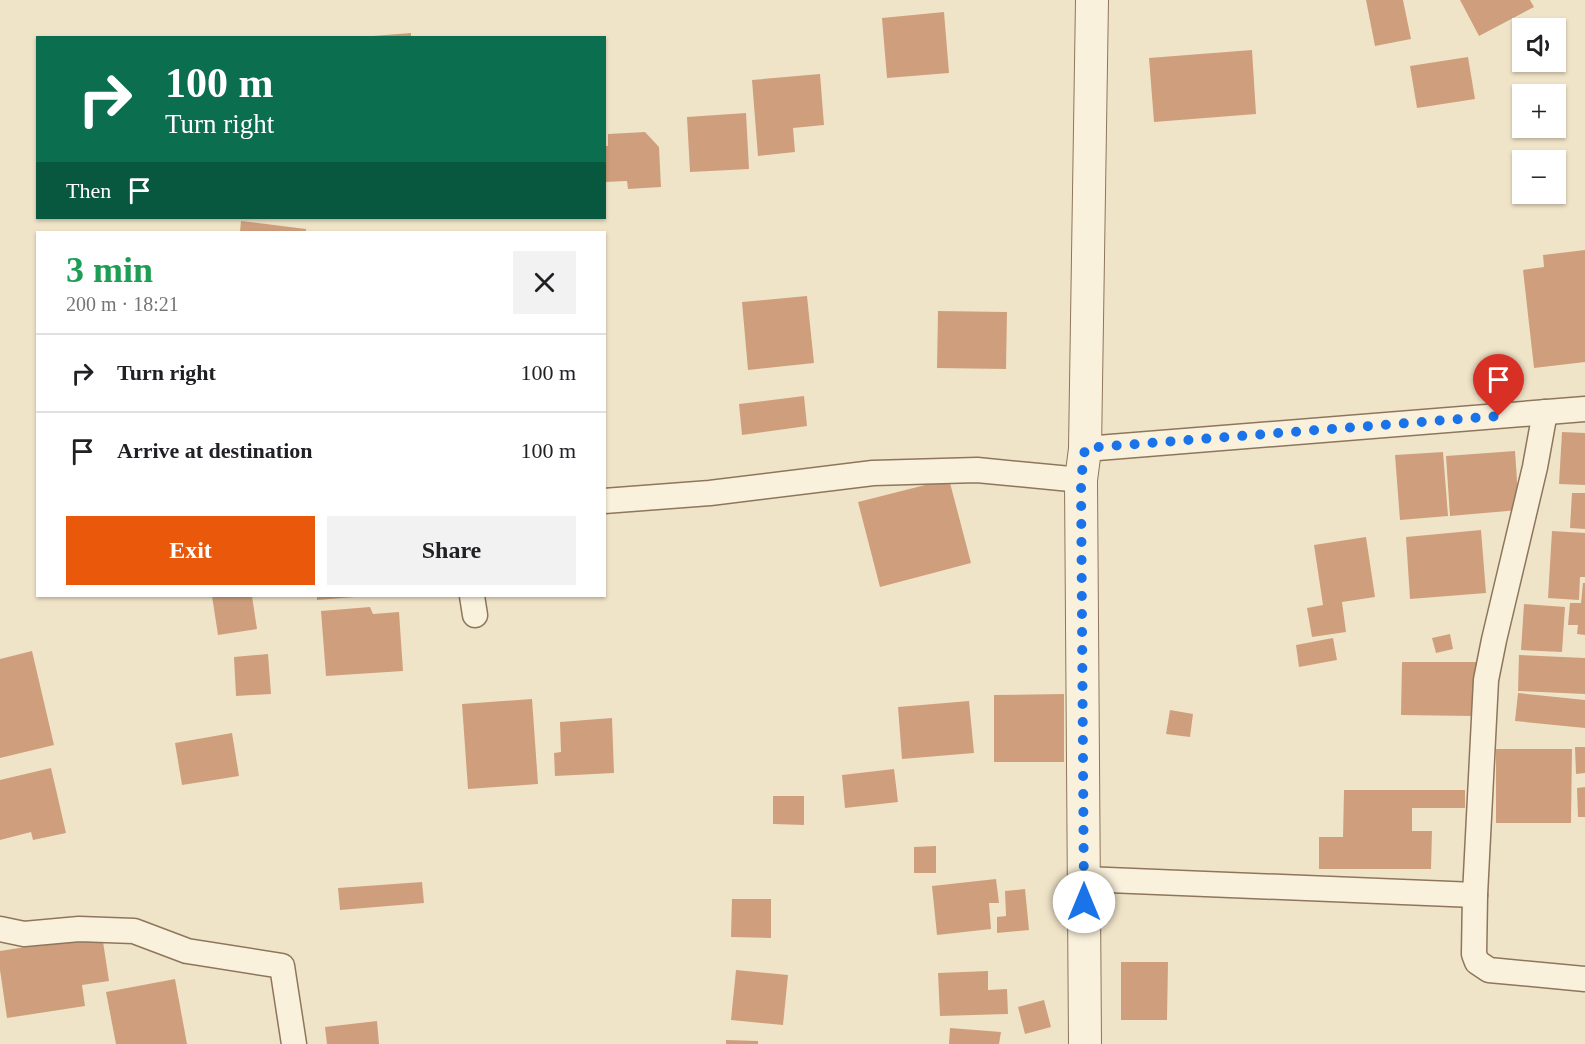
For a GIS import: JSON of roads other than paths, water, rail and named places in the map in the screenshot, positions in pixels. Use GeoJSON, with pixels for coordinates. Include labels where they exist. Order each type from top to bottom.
{"type":"FeatureCollection","features":[{"type":"Feature","properties":{"kind":"street"},"geometry":{"type":"LineString","coordinates":[[1084,1044],[1081,480],[1085,448],[1092,0]]}},
{"type":"Feature","properties":{"kind":"street"},"geometry":{"type":"LineString","coordinates":[[1085,448],[1585,409]]}},
{"type":"Feature","properties":{"kind":"street"},"geometry":{"type":"LineString","coordinates":[[1545,412],[1535,467],[1486,680],[1474,954],[1482,967],[1489,970],[1585,979]]}},
{"type":"Feature","properties":{"kind":"street"},"geometry":{"type":"LineString","coordinates":[[606,501],[710,493],[873,473],[977,470],[1081,480]]}},
{"type":"Feature","properties":{"kind":"street"},"geometry":{"type":"LineString","coordinates":[[1084,879],[1475,895]]}},
{"type":"Feature","properties":{"kind":"street"},"geometry":{"type":"LineString","coordinates":[[0,929],[24,934],[79,929],[134,931],[187,951],[282,966],[294,1044]]}}]}
